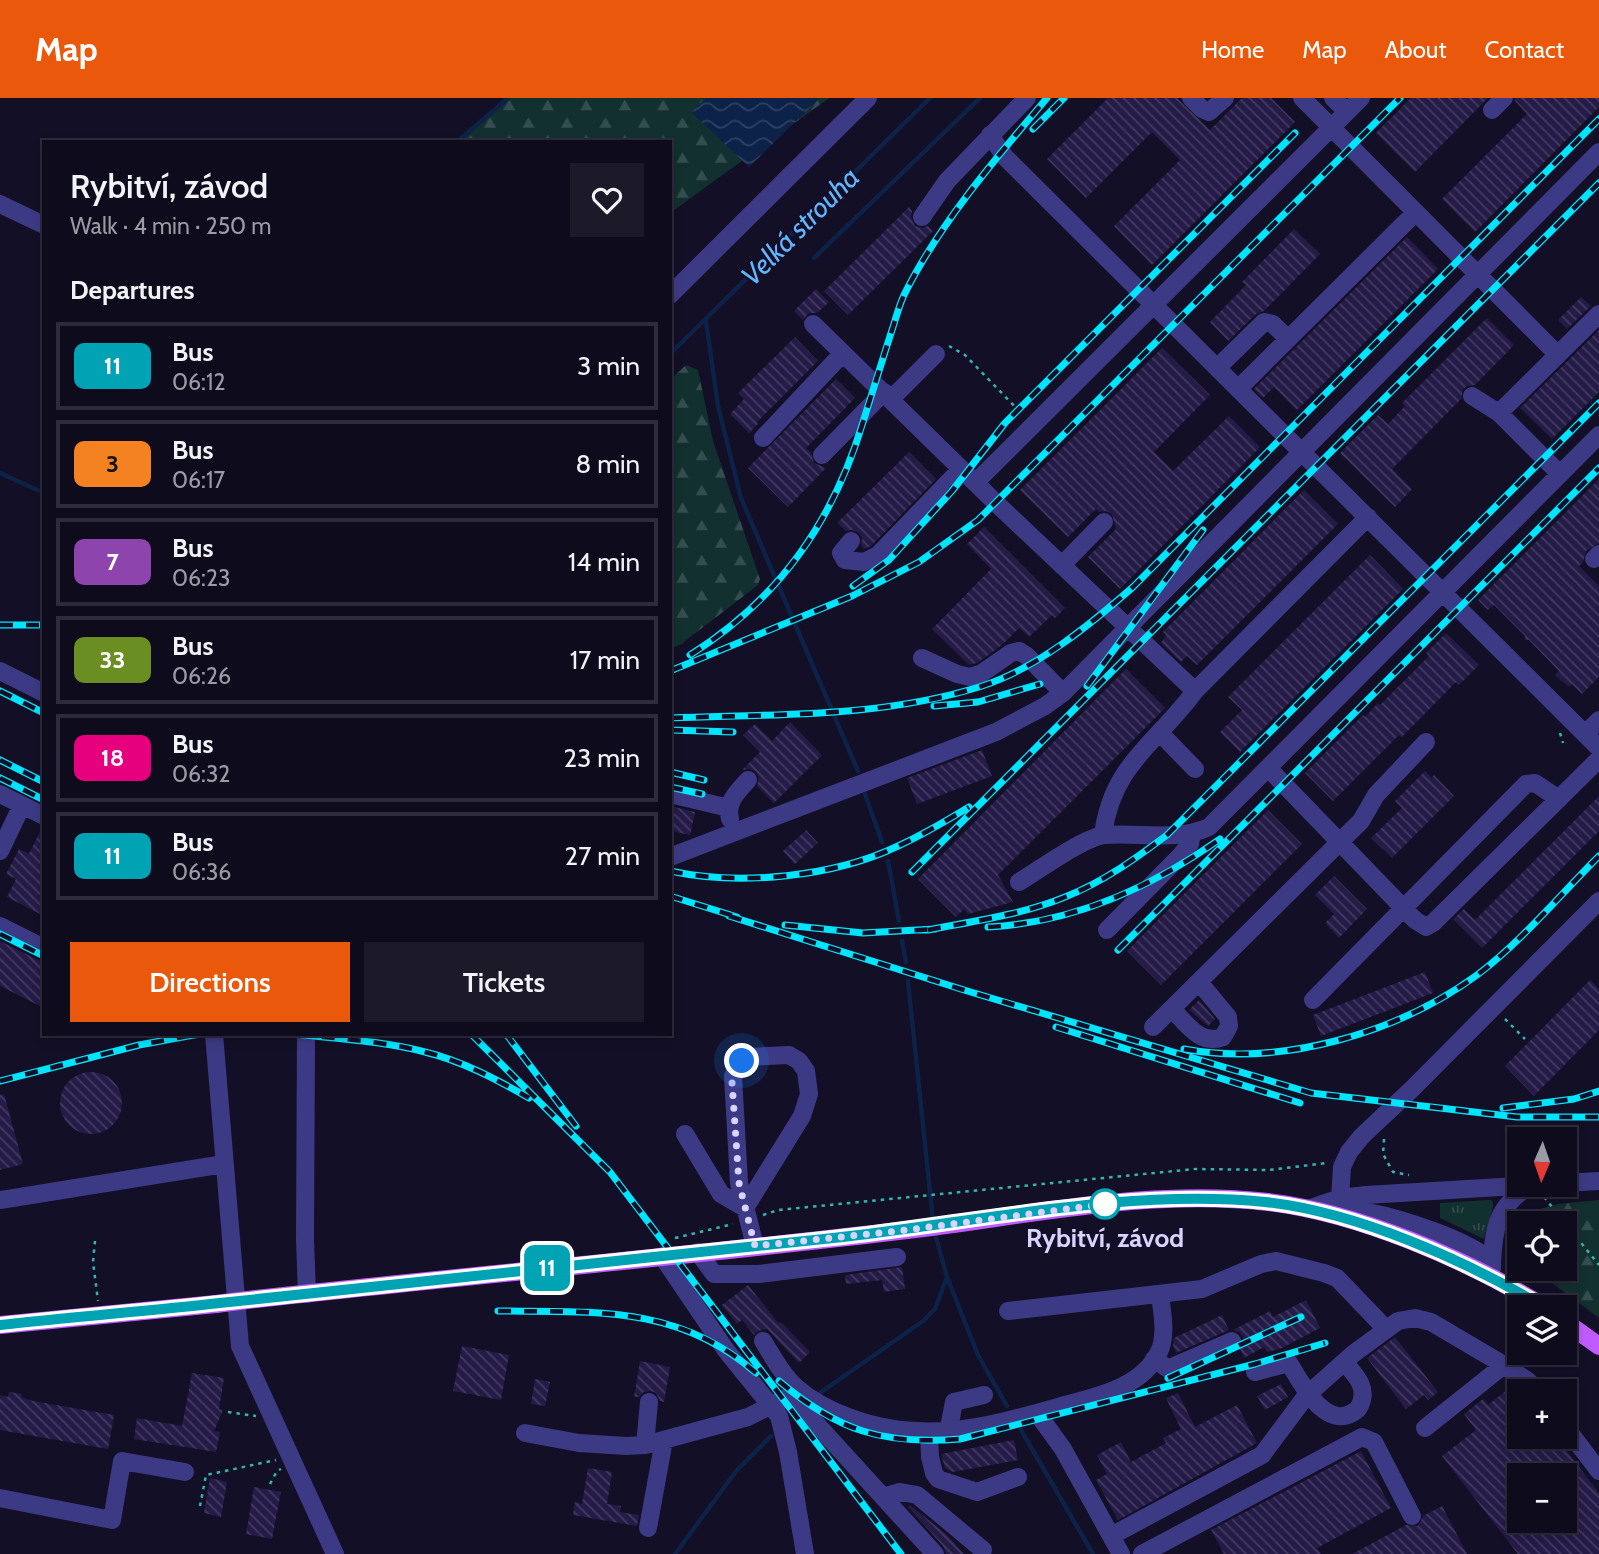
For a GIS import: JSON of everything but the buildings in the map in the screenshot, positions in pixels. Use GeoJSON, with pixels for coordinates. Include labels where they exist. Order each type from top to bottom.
{"type":"FeatureCollection","features":[{"type":"Feature","properties":{"kind":"main road"},"geometry":{"type":"LineString","coordinates":[[0,1325],[907,1230],[1132,1201],[1233,1200],[1308,1209],[1376,1229],[1492,1270],[1527,1295]]}},
{"type":"Feature","properties":{"kind":"main road"},"geometry":{"type":"LineString","coordinates":[[1577,1330],[1599,1346]]}},
{"type":"Feature","properties":{"kind":"street"},"geometry":{"type":"LineString","coordinates":[[672,293],[868,98]]}},
{"type":"Feature","properties":{"kind":"street"},"geometry":{"type":"LineString","coordinates":[[922,217],[947,181],[1027,98]]}},
{"type":"Feature","properties":{"kind":"street"},"geometry":{"type":"LineString","coordinates":[[1191,98],[1209,112],[1226,98]]}},
{"type":"Feature","properties":{"kind":"street"},"geometry":{"type":"LineString","coordinates":[[1302,98],[1558,355]]}},
{"type":"Feature","properties":{"kind":"street"},"geometry":{"type":"LineString","coordinates":[[1333,98],[1347,112]]}},
{"type":"Feature","properties":{"kind":"street"},"geometry":{"type":"LineString","coordinates":[[975,483],[1361,98]]}},
{"type":"Feature","properties":{"kind":"street"},"geometry":{"type":"LineString","coordinates":[[990,135],[1001,153],[1599,748]]}},
{"type":"Feature","properties":{"kind":"street"},"geometry":{"type":"LineString","coordinates":[[672,855],[996,732],[1045,706],[1063,693],[1599,152]]}},
{"type":"Feature","properties":{"kind":"street"},"geometry":{"type":"LineString","coordinates":[[0,204],[42,224]]}},
{"type":"Feature","properties":{"kind":"street"},"geometry":{"type":"LineString","coordinates":[[1238,389],[1416,212]]}},
{"type":"Feature","properties":{"kind":"street"},"geometry":{"type":"LineString","coordinates":[[1499,413],[1599,314]]}},
{"type":"Feature","properties":{"kind":"street"},"geometry":{"type":"LineString","coordinates":[[1217,368],[1264,322],[1273,324],[1288,339]]}},
{"type":"Feature","properties":{"kind":"street"},"geometry":{"type":"LineString","coordinates":[[813,324],[975,483],[1195,691]]}},
{"type":"Feature","properties":{"kind":"street"},"geometry":{"type":"LineString","coordinates":[[762,438],[844,353]]}},
{"type":"Feature","properties":{"kind":"street"},"geometry":{"type":"LineString","coordinates":[[822,455],[936,354]]}},
{"type":"Feature","properties":{"kind":"street"},"geometry":{"type":"LineString","coordinates":[[1472,396],[1499,413],[1560,474]]}},
{"type":"Feature","properties":{"kind":"street"},"geometry":{"type":"LineString","coordinates":[[1018,882],[1103,835],[1153,836],[1192,832],[1209,827],[1599,435]]}},
{"type":"Feature","properties":{"kind":"street"},"geometry":{"type":"LineString","coordinates":[[851,541],[841,553],[845,560],[863,562],[878,555],[961,469]]}},
{"type":"Feature","properties":{"kind":"street"},"geometry":{"type":"LineString","coordinates":[[1103,835],[1108,804],[1135,759],[1178,714],[1195,691],[1368,517]]}},
{"type":"Feature","properties":{"kind":"street"},"geometry":{"type":"LineString","coordinates":[[1062,565],[1104,522]]}},
{"type":"Feature","properties":{"kind":"street"},"geometry":{"type":"LineString","coordinates":[[922,658],[970,677],[1019,651],[1063,693]]}},
{"type":"Feature","properties":{"kind":"street"},"geometry":{"type":"LineString","coordinates":[[0,671],[42,692]]}},
{"type":"Feature","properties":{"kind":"street"},"geometry":{"type":"LineString","coordinates":[[1585,734],[1599,720]]}},
{"type":"Feature","properties":{"kind":"street"},"geometry":{"type":"LineString","coordinates":[[1160,733],[1195,769]]}},
{"type":"Feature","properties":{"kind":"street"},"geometry":{"type":"LineString","coordinates":[[1153,1027],[1364,817],[1380,790],[1426,743]]}},
{"type":"Feature","properties":{"kind":"street"},"geometry":{"type":"LineString","coordinates":[[1268,768],[1403,908],[1426,927],[1599,759]]}},
{"type":"Feature","properties":{"kind":"street"},"geometry":{"type":"LineString","coordinates":[[734,832],[729,808],[734,796],[748,780]]}},
{"type":"Feature","properties":{"kind":"street"},"geometry":{"type":"LineString","coordinates":[[1313,1000],[1529,782],[1559,799]]}},
{"type":"Feature","properties":{"kind":"street"},"geometry":{"type":"LineString","coordinates":[[0,794],[42,815]]}},
{"type":"Feature","properties":{"kind":"street"},"geometry":{"type":"LineString","coordinates":[[672,794],[729,808]]}},
{"type":"Feature","properties":{"kind":"street"},"geometry":{"type":"LineString","coordinates":[[0,851],[22,805]]}},
{"type":"Feature","properties":{"kind":"street"},"geometry":{"type":"LineString","coordinates":[[1107,930],[1181,855],[1190,844],[1192,832]]}},
{"type":"Feature","properties":{"kind":"street"},"geometry":{"type":"LineString","coordinates":[[1340,1198],[1340,1174],[1355,1144],[1599,901]]}},
{"type":"Feature","properties":{"kind":"street"},"geometry":{"type":"LineString","coordinates":[[0,926],[42,947]]}},
{"type":"Feature","properties":{"kind":"street"},"geometry":{"type":"LineString","coordinates":[[1172,1009],[1202,1038],[1213,1040],[1223,1037],[1229,1026],[1228,1017],[1199,982]]}},
{"type":"Feature","properties":{"kind":"street"},"geometry":{"type":"LineString","coordinates":[[214,1036],[240,1346],[335,1554]]}},
{"type":"Feature","properties":{"kind":"street"},"geometry":{"type":"LineString","coordinates":[[306,1036],[307,1294]]}},
{"type":"Feature","properties":{"kind":"street"},"geometry":{"type":"LineString","coordinates":[[747,1214],[809,1102],[806,1071],[799,1061],[789,1055],[748,1058],[734,1070],[732,1082],[738,1173],[747,1214],[755,1246]]}},
{"type":"Feature","properties":{"kind":"street"},"geometry":{"type":"LineString","coordinates":[[685,1134],[721,1194],[747,1214]]}},
{"type":"Feature","properties":{"kind":"street"},"geometry":{"type":"LineString","coordinates":[[0,1200],[224,1164]]}},
{"type":"Feature","properties":{"kind":"street"},"geometry":{"type":"LineString","coordinates":[[1577,1182],[1599,1181]]}},
{"type":"Feature","properties":{"kind":"street"},"geometry":{"type":"LineString","coordinates":[[1308,1209],[1340,1198],[1507,1187]]}},
{"type":"Feature","properties":{"kind":"street"},"geometry":{"type":"LineString","coordinates":[[1492,1270],[1492,1242],[1498,1220],[1515,1197]]}},
{"type":"Feature","properties":{"kind":"street"},"geometry":{"type":"LineString","coordinates":[[698,1252],[714,1274],[759,1274],[897,1257]]}},
{"type":"Feature","properties":{"kind":"street"},"geometry":{"type":"LineString","coordinates":[[662,1256],[724,1349],[772,1407],[783,1427],[805,1554]]}},
{"type":"Feature","properties":{"kind":"street"},"geometry":{"type":"LineString","coordinates":[[1008,1311],[1209,1287],[1261,1264],[1276,1261],[1336,1278],[1386,1329]]}},
{"type":"Feature","properties":{"kind":"street"},"geometry":{"type":"LineString","coordinates":[[759,1274],[789,1280]]}},
{"type":"Feature","properties":{"kind":"street"},"geometry":{"type":"LineString","coordinates":[[795,1394],[862,1422],[904,1432],[948,1433],[1037,1413],[1122,1388],[1154,1359],[1163,1342],[1160,1294]]}},
{"type":"Feature","properties":{"kind":"street"},"geometry":{"type":"LineString","coordinates":[[1111,1536],[1262,1455],[1309,1393],[1386,1329],[1406,1319],[1423,1319],[1525,1379]]}},
{"type":"Feature","properties":{"kind":"street"},"geometry":{"type":"LineString","coordinates":[[763,1341],[790,1381],[795,1394],[935,1554]]}},
{"type":"Feature","properties":{"kind":"street"},"geometry":{"type":"LineString","coordinates":[[1154,1359],[1167,1368],[1172,1367],[1232,1341]]}},
{"type":"Feature","properties":{"kind":"street"},"geometry":{"type":"LineString","coordinates":[[1255,1372],[1289,1363],[1298,1381],[1326,1412],[1342,1416],[1358,1409],[1363,1393],[1360,1381],[1344,1362]]}},
{"type":"Feature","properties":{"kind":"street"},"geometry":{"type":"LineString","coordinates":[[1425,1428],[1504,1365]]}},
{"type":"Feature","properties":{"kind":"street"},"geometry":{"type":"LineString","coordinates":[[525,1433],[579,1443],[645,1445],[740,1420],[795,1394]]}},
{"type":"Feature","properties":{"kind":"street"},"geometry":{"type":"LineString","coordinates":[[948,1433],[954,1402],[984,1395]]}},
{"type":"Feature","properties":{"kind":"street"},"geometry":{"type":"LineString","coordinates":[[645,1445],[649,1402]]}},
{"type":"Feature","properties":{"kind":"street"},"geometry":{"type":"LineString","coordinates":[[1037,1413],[1063,1449],[1121,1554]]}},
{"type":"Feature","properties":{"kind":"street"},"geometry":{"type":"LineString","coordinates":[[1342,1416],[1346,1445]]}},
{"type":"Feature","properties":{"kind":"street"},"geometry":{"type":"LineString","coordinates":[[929,1433],[930,1457],[938,1479],[977,1492],[1018,1477]]}},
{"type":"Feature","properties":{"kind":"street"},"geometry":{"type":"LineString","coordinates":[[1142,1554],[1173,1547],[1362,1437],[1374,1442],[1412,1516]]}},
{"type":"Feature","properties":{"kind":"street"},"geometry":{"type":"LineString","coordinates":[[648,1528],[664,1440]]}},
{"type":"Feature","properties":{"kind":"street"},"geometry":{"type":"LineString","coordinates":[[1577,1442],[1599,1471]]}},
{"type":"Feature","properties":{"kind":"street"},"geometry":{"type":"LineString","coordinates":[[0,1498],[112,1520],[122,1461],[185,1472]]}},
{"type":"Feature","properties":{"kind":"street"},"geometry":{"type":"LineString","coordinates":[[883,1497],[900,1492],[917,1495],[984,1550]]}},
{"type":"Feature","properties":{"kind":"path"},"geometry":{"type":"LineString","coordinates":[[936,354],[944,346],[950,346],[965,355],[1033,425]]}},
{"type":"Feature","properties":{"kind":"path"},"geometry":{"type":"LineString","coordinates":[[1493,1007],[1525,1039]]}},
{"type":"Feature","properties":{"kind":"path"},"geometry":{"type":"LineString","coordinates":[[1384,1115],[1383,1154],[1393,1172],[1409,1175]]}},
{"type":"Feature","properties":{"kind":"path"},"geometry":{"type":"LineString","coordinates":[[675,1238],[747,1214],[778,1210],[1195,1169],[1276,1170],[1345,1160]]}},
{"type":"Feature","properties":{"kind":"path"},"geometry":{"type":"LineString","coordinates":[[1544,1197],[1599,1265]]}},
{"type":"Feature","properties":{"kind":"path"},"geometry":{"type":"LineString","coordinates":[[95,1241],[93,1262],[100,1315]]}},
{"type":"Feature","properties":{"kind":"path"},"geometry":{"type":"LineString","coordinates":[[228,1412],[261,1417],[270,1414]]}},
{"type":"Feature","properties":{"kind":"path"},"geometry":{"type":"LineString","coordinates":[[200,1506],[206,1475],[290,1457]]}},
{"type":"Feature","properties":{"kind":"green space"},"geometry":{"type":"Polygon","coordinates":[[[506,98],[829,98],[672,212],[672,140],[463,140],[462,135],[506,98]]]}},
{"type":"Feature","properties":{"kind":"green space"},"geometry":{"type":"Polygon","coordinates":[[[686,365],[698,370],[713,441],[760,579],[758,585],[680,645],[672,647],[672,378],[686,365]]]}},
{"type":"Feature","properties":{"kind":"green space"},"geometry":{"type":"Polygon","coordinates":[[[1599,1200],[1599,1318],[1577,1302],[1577,1295],[1568,1295],[1549,1281],[1577,1281],[1577,1211],[1537,1211],[1568,1203],[1599,1200]]]}},
{"type":"Feature","properties":{"kind":"green space"},"geometry":{"type":"Polygon","coordinates":[[[1493,1201],[1493,1205],[1484,1239],[1440,1218],[1440,1203],[1493,1201]]]}},
{"type":"Feature","properties":{"kind":"water"},"geometry":{"type":"Polygon","coordinates":[[[706,98],[820,98],[749,167],[691,112],[706,98]]]}},
{"type":"Feature","properties":{"kind":"waterway"},"geometry":{"type":"LineString","coordinates":[[459,140],[508,98]]}},
{"type":"Feature","properties":{"kind":"waterway","name":"Velká strouha"},"geometry":{"type":"LineString","coordinates":[[672,352],[930,98]]}},
{"type":"Feature","properties":{"kind":"waterway"},"geometry":{"type":"LineString","coordinates":[[814,258],[980,98]]}},
{"type":"Feature","properties":{"kind":"waterway"},"geometry":{"type":"LineString","coordinates":[[706,321],[718,406],[741,498],[858,771]]}},
{"type":"Feature","properties":{"kind":"waterway","name":"Velká strouha"},"geometry":{"type":"LineString","coordinates":[[0,473],[42,492]]}},
{"type":"Feature","properties":{"kind":"waterway"},"geometry":{"type":"LineString","coordinates":[[865,794],[882,842]]}},
{"type":"Feature","properties":{"kind":"waterway"},"geometry":{"type":"LineString","coordinates":[[888,861],[899,921]]}},
{"type":"Feature","properties":{"kind":"waterway"},"geometry":{"type":"LineString","coordinates":[[902,941],[906,962]]}},
{"type":"Feature","properties":{"kind":"waterway"},"geometry":{"type":"LineString","coordinates":[[908,981],[933,1221]]}},
{"type":"Feature","properties":{"kind":"waterway"},"geometry":{"type":"LineString","coordinates":[[934,1230],[947,1277],[978,1355],[1007,1406]]}},
{"type":"Feature","properties":{"kind":"waterway"},"geometry":{"type":"LineString","coordinates":[[817,1395],[923,1321],[935,1309],[947,1277]]}},
{"type":"Feature","properties":{"kind":"waterway"},"geometry":{"type":"LineString","coordinates":[[1021,1430],[1093,1554]]}},
{"type":"Feature","properties":{"kind":"waterway"},"geometry":{"type":"LineString","coordinates":[[675,1554],[737,1470],[771,1436]]}},
{"type":"Feature","properties":{"kind":"railway"},"geometry":{"type":"LineString","coordinates":[[690,655],[722,633],[776,583],[819,525],[851,458],[904,295],[951,217],[1047,98]]}},
{"type":"Feature","properties":{"kind":"railway"},"geometry":{"type":"LineString","coordinates":[[1033,129],[1064,98]]}},
{"type":"Feature","properties":{"kind":"railway"},"geometry":{"type":"LineString","coordinates":[[672,670],[852,596],[919,562],[978,520],[1400,98]]}},
{"type":"Feature","properties":{"kind":"railway"},"geometry":{"type":"LineString","coordinates":[[672,718],[788,715],[906,704],[982,686],[1022,669],[1042,657],[1081,630],[1133,587],[1599,119]]}},
{"type":"Feature","properties":{"kind":"railway"},"geometry":{"type":"LineString","coordinates":[[853,586],[889,560],[952,491],[1005,423],[1295,133]]}},
{"type":"Feature","properties":{"kind":"railway"},"geometry":{"type":"LineString","coordinates":[[912,872],[1599,183]]}},
{"type":"Feature","properties":{"kind":"railway"},"geometry":{"type":"LineString","coordinates":[[928,930],[1014,913],[1065,897],[1106,877],[1167,835],[1599,403]]}},
{"type":"Feature","properties":{"kind":"railway"},"geometry":{"type":"LineString","coordinates":[[1118,950],[1599,468]]}},
{"type":"Feature","properties":{"kind":"railway"},"geometry":{"type":"LineString","coordinates":[[1087,686],[1203,530]]}},
{"type":"Feature","properties":{"kind":"railway"},"geometry":{"type":"LineString","coordinates":[[0,625],[42,625]]}},
{"type":"Feature","properties":{"kind":"railway"},"geometry":{"type":"LineString","coordinates":[[934,706],[978,702],[1040,684]]}},
{"type":"Feature","properties":{"kind":"railway"},"geometry":{"type":"LineString","coordinates":[[0,691],[42,712]]}},
{"type":"Feature","properties":{"kind":"railway"},"geometry":{"type":"LineString","coordinates":[[672,730],[733,732]]}},
{"type":"Feature","properties":{"kind":"railway"},"geometry":{"type":"LineString","coordinates":[[0,760],[42,781]]}},
{"type":"Feature","properties":{"kind":"railway"},"geometry":{"type":"LineString","coordinates":[[672,772],[704,780]]}},
{"type":"Feature","properties":{"kind":"railway"},"geometry":{"type":"LineString","coordinates":[[0,778],[42,799]]}},
{"type":"Feature","properties":{"kind":"railway"},"geometry":{"type":"LineString","coordinates":[[672,787],[702,794]]}},
{"type":"Feature","properties":{"kind":"railway"},"geometry":{"type":"LineString","coordinates":[[672,871],[697,876],[756,878],[786,876],[845,865],[898,846],[969,807]]}},
{"type":"Feature","properties":{"kind":"railway"},"geometry":{"type":"LineString","coordinates":[[988,927],[1050,918],[1110,900],[1167,872],[1220,839]]}},
{"type":"Feature","properties":{"kind":"railway"},"geometry":{"type":"LineString","coordinates":[[1184,1049],[1221,1053],[1299,1049],[1375,1029],[1412,1014],[1446,996],[1494,962],[1599,856]]}},
{"type":"Feature","properties":{"kind":"railway"},"geometry":{"type":"LineString","coordinates":[[672,897],[737,917]]}},
{"type":"Feature","properties":{"kind":"railway"},"geometry":{"type":"LineString","coordinates":[[729,916],[964,990],[1311,1093],[1517,1117],[1599,1117]]}},
{"type":"Feature","properties":{"kind":"railway"},"geometry":{"type":"LineString","coordinates":[[785,925],[863,933],[935,929]]}},
{"type":"Feature","properties":{"kind":"railway"},"geometry":{"type":"LineString","coordinates":[[0,934],[42,955]]}},
{"type":"Feature","properties":{"kind":"railway"},"geometry":{"type":"LineString","coordinates":[[1056,1027],[1300,1103]]}},
{"type":"Feature","properties":{"kind":"railway"},"geometry":{"type":"LineString","coordinates":[[0,1081],[139,1045],[188,1036]]}},
{"type":"Feature","properties":{"kind":"railway"},"geometry":{"type":"LineString","coordinates":[[314,1036],[425,1052],[478,1071],[529,1098]]}},
{"type":"Feature","properties":{"kind":"railway"},"geometry":{"type":"LineString","coordinates":[[473,1036],[610,1172],[901,1554]]}},
{"type":"Feature","properties":{"kind":"railway"},"geometry":{"type":"LineString","coordinates":[[508,1036],[576,1126]]}},
{"type":"Feature","properties":{"kind":"railway"},"geometry":{"type":"LineString","coordinates":[[1503,1108],[1574,1099],[1599,1091]]}},
{"type":"Feature","properties":{"kind":"railway"},"geometry":{"type":"LineString","coordinates":[[498,1311],[602,1313],[666,1324],[697,1335],[727,1351],[756,1373]]}},
{"type":"Feature","properties":{"kind":"railway"},"geometry":{"type":"LineString","coordinates":[[1168,1378],[1301,1317]]}},
{"type":"Feature","properties":{"kind":"railway"},"geometry":{"type":"LineString","coordinates":[[779,1381],[821,1412],[863,1431],[908,1440],[960,1439],[1255,1364],[1325,1343]]}},
{"type":"Feature","properties":{"kind":"bus line","name":"11"},"geometry":{"type":"LineString","coordinates":[[0,1325],[881,1233],[1132,1201],[1233,1200],[1269,1202],[1308,1209],[1396,1237],[1477,1270],[1522,1295]]}},
{"type":"Feature","properties":{"kind":"place","name":"Rybitví, závod"},"geometry":{"type":"Point","coordinates":[1105,1204]}},
{"type":"Feature","properties":{"kind":"route"},"geometry":{"type":"LineString","coordinates":[[742,1061],[734,1070],[732,1082],[738,1173],[755,1246],[907,1230],[1105,1204]]}}]}
